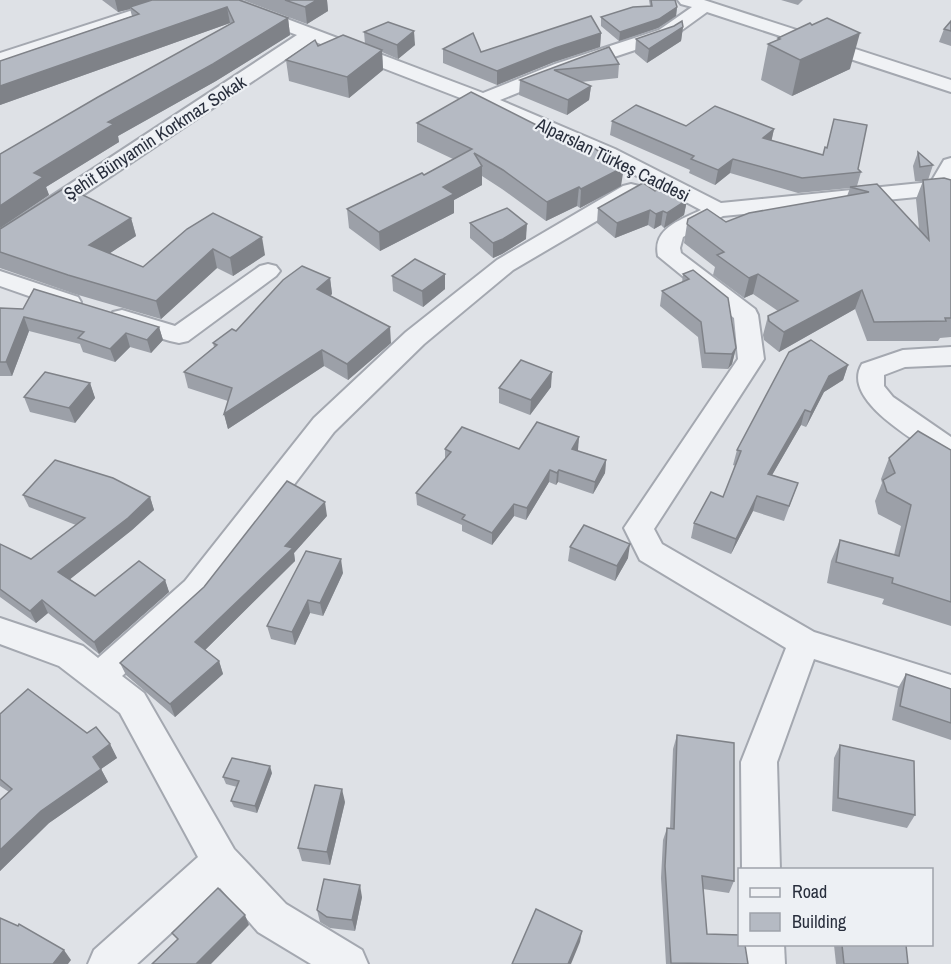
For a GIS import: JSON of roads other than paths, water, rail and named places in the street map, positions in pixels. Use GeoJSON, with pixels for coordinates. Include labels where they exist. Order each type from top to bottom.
{"type":"FeatureCollection","features":[{"type":"Feature","properties":{"kind":"street"},"geometry":{"type":"LineString","coordinates":[[0,60],[181,0]]}},
{"type":"Feature","properties":{"kind":"street","name":"Alparslan Türkeş Caddesi"},"geometry":{"type":"LineString","coordinates":[[221,0],[483,100],[608,153],[654,179],[718,210]]}},
{"type":"Feature","properties":{"kind":"street"},"geometry":{"type":"LineString","coordinates":[[734,0],[951,69]]}},
{"type":"Feature","properties":{"kind":"street"},"geometry":{"type":"LineString","coordinates":[[483,100],[562,68],[665,34],[695,15],[696,3],[951,86]]}},
{"type":"Feature","properties":{"kind":"street","name":"Şehit Bünyamin Korkmaz Sokak"},"geometry":{"type":"LineString","coordinates":[[0,240],[310,35]]}},
{"type":"Feature","properties":{"kind":"street"},"geometry":{"type":"LineString","coordinates":[[951,164],[945,190],[718,210],[673,233],[668,248],[670,256],[746,315],[751,359],[639,528],[651,552],[712,590],[804,642],[951,689]]}},
{"type":"Feature","properties":{"kind":"street"},"geometry":{"type":"LineString","coordinates":[[99,677],[196,590],[324,425],[415,339],[505,265],[553,235],[654,179]]}},
{"type":"Feature","properties":{"kind":"street"},"geometry":{"type":"LineString","coordinates":[[0,278],[94,310],[179,335],[268,271]]}},
{"type":"Feature","properties":{"kind":"street"},"geometry":{"type":"LineString","coordinates":[[951,356],[903,359],[871,370],[872,387],[884,405],[951,451]]}},
{"type":"Feature","properties":{"kind":"street"},"geometry":{"type":"LineString","coordinates":[[0,631],[71,656],[132,703],[221,862],[272,918],[348,964]]}},
{"type":"Feature","properties":{"kind":"street"},"geometry":{"type":"LineString","coordinates":[[761,868],[759,762],[804,642]]}},
{"type":"Feature","properties":{"kind":"street"},"geometry":{"type":"LineString","coordinates":[[108,964],[221,862]]}},
{"type":"Feature","properties":{"kind":"street"},"geometry":{"type":"LineString","coordinates":[[764,946],[765,964]]}}]}
